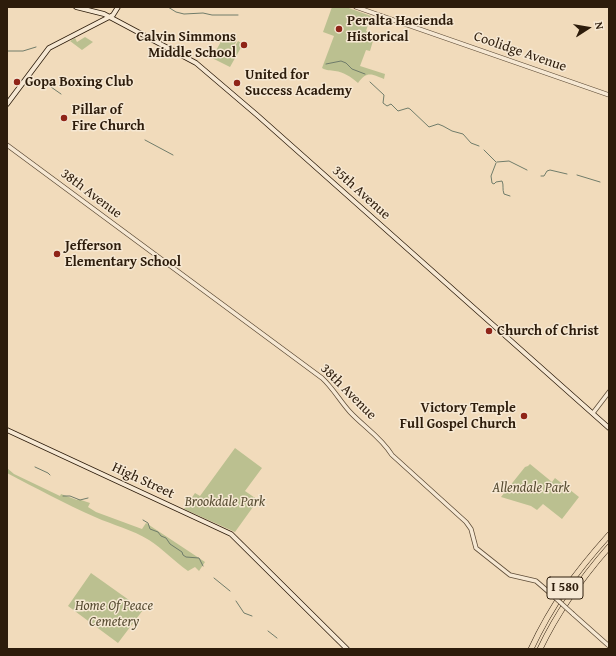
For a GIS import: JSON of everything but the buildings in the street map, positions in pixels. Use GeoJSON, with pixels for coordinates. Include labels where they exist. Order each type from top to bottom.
{"type":"FeatureCollection","features":[{"type":"Feature","properties":{"kind":"highway","name":"I 580"},"geometry":{"type":"LineString","coordinates":[[531,649],[540,629],[559,597],[582,566],[609,535]]}},
{"type":"Feature","properties":{"kind":"highway","name":"I 580"},"geometry":{"type":"LineString","coordinates":[[540,649],[566,602],[588,572],[609,548]]}},
{"type":"Feature","properties":{"kind":"main road","name":"35th Avenue"},"geometry":{"type":"LineString","coordinates":[[76,7],[103,14],[188,58],[200,66],[609,428]]}},
{"type":"Feature","properties":{"kind":"main road"},"geometry":{"type":"LineString","coordinates":[[7,104],[49,48],[109,17],[114,14],[118,7]]}},
{"type":"Feature","properties":{"kind":"main road","name":"High Street"},"geometry":{"type":"LineString","coordinates":[[7,430],[231,534],[347,649]]}},
{"type":"Feature","properties":{"kind":"street","name":"Coolidge Avenue"},"geometry":{"type":"LineString","coordinates":[[356,7],[609,95]]}},
{"type":"Feature","properties":{"kind":"street","name":"38th Avenue"},"geometry":{"type":"LineString","coordinates":[[7,145],[322,378],[350,413],[383,441],[392,455],[466,522],[471,529],[476,548],[510,574],[536,581],[609,646]]}},
{"type":"Feature","properties":{"kind":"street"},"geometry":{"type":"LineString","coordinates":[[593,413],[609,392]]}},
{"type":"Feature","properties":{"kind":"green space"},"geometry":{"type":"Polygon","coordinates":[[[332,7],[346,7],[371,16],[366,31],[375,34],[370,51],[366,50],[360,66],[385,74],[384,79],[367,75],[358,83],[344,74],[322,68],[334,36],[323,32],[332,7]]]}},
{"type":"Feature","properties":{"kind":"green space"},"geometry":{"type":"Polygon","coordinates":[[[225,34],[237,40],[228,58],[238,41],[243,44],[230,67],[212,58],[225,34]]]}},
{"type":"Feature","properties":{"kind":"green space"},"geometry":{"type":"Polygon","coordinates":[[[85,37],[93,42],[82,50],[70,41],[75,38],[77,42],[85,37]]]}},
{"type":"Feature","properties":{"kind":"green space","name":"Brookdale Park"},"geometry":{"type":"Polygon","coordinates":[[[235,448],[262,468],[245,491],[258,500],[235,532],[184,509],[195,493],[200,496],[235,448]]]}},
{"type":"Feature","properties":{"kind":"green space","name":"Allendale Park"},"geometry":{"type":"Polygon","coordinates":[[[530,464],[552,482],[555,478],[579,497],[562,519],[543,504],[537,510],[531,506],[501,497],[525,467],[530,464]]]}},
{"type":"Feature","properties":{"kind":"green space"},"geometry":{"type":"Polygon","coordinates":[[[7,468],[14,474],[60,496],[61,494],[90,503],[88,507],[96,512],[142,529],[146,523],[205,562],[199,571],[195,567],[188,571],[143,536],[95,517],[62,501],[7,473],[7,468]]]}},
{"type":"Feature","properties":{"kind":"green space","name":"Home Of Peace Cemetery"},"geometry":{"type":"Polygon","coordinates":[[[91,573],[143,610],[118,643],[68,606],[91,573]]]}},
{"type":"Feature","properties":{"kind":"waterway"},"geometry":{"type":"LineString","coordinates":[[168,7],[176,12],[184,14],[203,13],[212,15],[238,15]]}},
{"type":"Feature","properties":{"kind":"waterway"},"geometry":{"type":"LineString","coordinates":[[7,51],[23,51],[36,47]]}},
{"type":"Feature","properties":{"kind":"waterway"},"geometry":{"type":"LineString","coordinates":[[326,64],[341,61],[346,63],[352,69],[365,74]]}},
{"type":"Feature","properties":{"kind":"waterway"},"geometry":{"type":"LineString","coordinates":[[370,82],[384,95],[383,103],[387,106],[391,104],[398,111],[408,108],[429,127],[438,124],[452,131],[463,134],[471,143],[479,146]]}},
{"type":"Feature","properties":{"kind":"waterway"},"geometry":{"type":"LineString","coordinates":[[51,87],[61,94]]}},
{"type":"Feature","properties":{"kind":"waterway"},"geometry":{"type":"LineString","coordinates":[[78,105],[92,115]]}},
{"type":"Feature","properties":{"kind":"waterway"},"geometry":{"type":"LineString","coordinates":[[107,122],[125,131]]}},
{"type":"Feature","properties":{"kind":"waterway"},"geometry":{"type":"LineString","coordinates":[[145,140],[173,155]]}},
{"type":"Feature","properties":{"kind":"waterway"},"geometry":{"type":"LineString","coordinates":[[484,150],[496,162]]}},
{"type":"Feature","properties":{"kind":"waterway"},"geometry":{"type":"LineString","coordinates":[[497,162],[509,161],[527,170]]}},
{"type":"Feature","properties":{"kind":"waterway"},"geometry":{"type":"LineString","coordinates":[[496,163],[491,176],[492,183],[494,184],[502,181],[504,194],[510,196]]}},
{"type":"Feature","properties":{"kind":"waterway"},"geometry":{"type":"LineString","coordinates":[[541,176],[544,176],[547,171],[550,170],[567,174]]}},
{"type":"Feature","properties":{"kind":"waterway"},"geometry":{"type":"LineString","coordinates":[[577,175],[600,182]]}},
{"type":"Feature","properties":{"kind":"waterway"},"geometry":{"type":"LineString","coordinates":[[35,467],[50,475]]}},
{"type":"Feature","properties":{"kind":"waterway"},"geometry":{"type":"LineString","coordinates":[[63,496],[70,496],[80,500],[88,498]]}},
{"type":"Feature","properties":{"kind":"waterway"},"geometry":{"type":"LineString","coordinates":[[143,520],[148,523],[150,529],[158,532],[161,536],[166,538],[170,544],[182,552],[183,555],[186,557],[199,558],[203,566]]}},
{"type":"Feature","properties":{"kind":"waterway"},"geometry":{"type":"LineString","coordinates":[[214,578],[230,591]]}},
{"type":"Feature","properties":{"kind":"waterway"},"geometry":{"type":"LineString","coordinates":[[236,601],[244,613],[252,616]]}},
{"type":"Feature","properties":{"kind":"waterway"},"geometry":{"type":"LineString","coordinates":[[268,631],[277,638]]}},
{"type":"Feature","properties":{"kind":"place","name":"Peralta Hacienda Historical"},"geometry":{"type":"Point","coordinates":[339,29]}},
{"type":"Feature","properties":{"kind":"place","name":"Calvin Simmons Middle School"},"geometry":{"type":"Point","coordinates":[244,45]}},
{"type":"Feature","properties":{"kind":"place","name":"Gopa Boxing Club"},"geometry":{"type":"Point","coordinates":[17,82]}},
{"type":"Feature","properties":{"kind":"place","name":"United for Success Academy"},"geometry":{"type":"Point","coordinates":[237,83]}},
{"type":"Feature","properties":{"kind":"place","name":"Pillar of Fire Church"},"geometry":{"type":"Point","coordinates":[64,118]}},
{"type":"Feature","properties":{"kind":"place","name":"Jefferson Elementary School"},"geometry":{"type":"Point","coordinates":[57,254]}},
{"type":"Feature","properties":{"kind":"place","name":"Church of Christ"},"geometry":{"type":"Point","coordinates":[489,331]}},
{"type":"Feature","properties":{"kind":"place","name":"Victory Temple Full Gospel Church"},"geometry":{"type":"Point","coordinates":[524,416]}}]}
